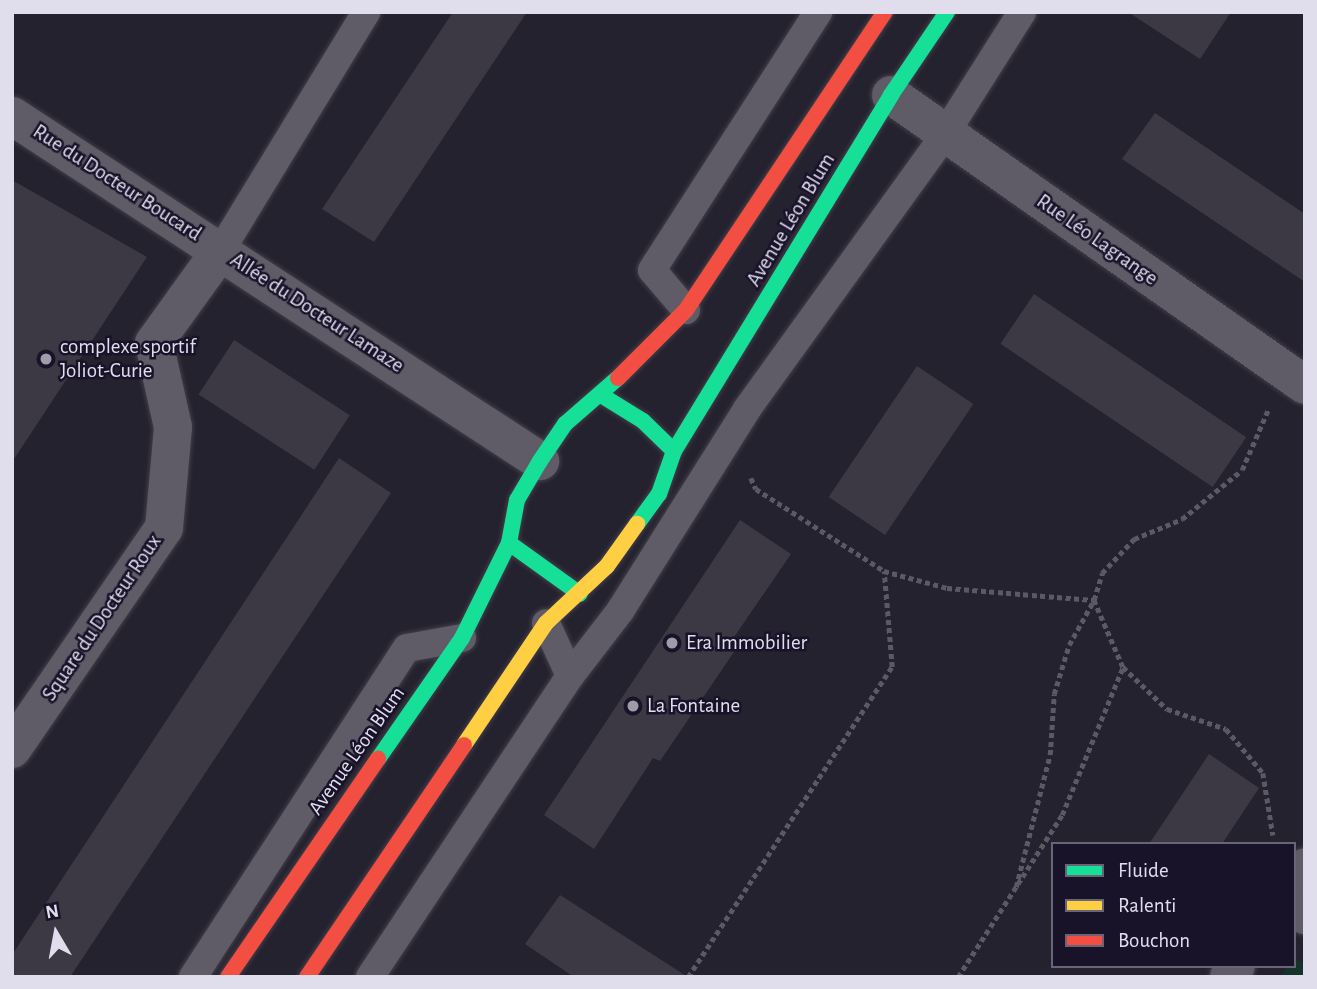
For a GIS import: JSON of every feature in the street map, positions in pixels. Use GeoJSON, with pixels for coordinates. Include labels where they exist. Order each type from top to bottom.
{"type":"FeatureCollection","features":[{"type":"Feature","properties":{"kind":"main road","name":"Avenue Léon Blum"},"geometry":{"type":"LineString","coordinates":[[228,977],[462,638],[509,543],[517,499],[565,424],[601,395],[686,310],[885,12]]}},
{"type":"Feature","properties":{"kind":"main road","name":"Avenue Léon Blum"},"geometry":{"type":"LineString","coordinates":[[307,977],[546,623],[607,566],[659,494],[674,451],[891,95],[947,12]]}},
{"type":"Feature","properties":{"kind":"main road"},"geometry":{"type":"LineString","coordinates":[[601,395],[643,421],[674,451]]}},
{"type":"Feature","properties":{"kind":"main road"},"geometry":{"type":"LineString","coordinates":[[509,543],[580,594]]}},
{"type":"Feature","properties":{"kind":"street","name":"Rue Léo Lagrange"},"geometry":{"type":"LineString","coordinates":[[891,95],[1305,384]]}},
{"type":"Feature","properties":{"kind":"street","name":"Rue du Docteur Boucard"},"geometry":{"type":"LineString","coordinates":[[12,116],[221,250]]}},
{"type":"Feature","properties":{"kind":"street","name":"Allée du Docteur Lamaze"},"geometry":{"type":"LineString","coordinates":[[221,250],[540,461]]}},
{"type":"Feature","properties":{"kind":"street","name":"Square du Docteur Roux"},"geometry":{"type":"LineString","coordinates":[[12,749],[164,528],[173,427],[154,343],[221,250]]}},
{"type":"Feature","properties":{"kind":"lane","name":"Allée du Docteur Lamaze"},"geometry":{"type":"LineString","coordinates":[[221,250],[366,12]]}},
{"type":"Feature","properties":{"kind":"lane"},"geometry":{"type":"LineString","coordinates":[[686,310],[652,271],[818,12]]}},
{"type":"Feature","properties":{"kind":"lane"},"geometry":{"type":"LineString","coordinates":[[370,977],[570,676],[620,611],[732,433],[945,134],[1022,12]]}},
{"type":"Feature","properties":{"kind":"lane"},"geometry":{"type":"LineString","coordinates":[[546,623],[570,676]]}},
{"type":"Feature","properties":{"kind":"lane"},"geometry":{"type":"LineString","coordinates":[[193,977],[407,648],[462,638]]}},
{"type":"Feature","properties":{"kind":"path"},"geometry":{"type":"LineString","coordinates":[[1016,887],[1050,755],[1054,694],[1069,645],[1094,600],[1102,573],[1134,540],[1182,519],[1242,470],[1271,403]]}},
{"type":"Feature","properties":{"kind":"path"},"geometry":{"type":"LineString","coordinates":[[732,433],[755,489],[884,571],[947,588],[1094,600]]}},
{"type":"Feature","properties":{"kind":"path"},"geometry":{"type":"LineString","coordinates":[[688,977],[892,667],[884,571]]}},
{"type":"Feature","properties":{"kind":"path"},"geometry":{"type":"LineString","coordinates":[[1094,600],[1124,667],[1167,709],[1226,729],[1264,773],[1274,840],[1276,842]]}},
{"type":"Feature","properties":{"kind":"path"},"geometry":{"type":"LineString","coordinates":[[958,977],[1062,815],[1124,667]]}},
{"type":"Feature","properties":{"kind":"green space"},"geometry":{"type":"Polygon","coordinates":[[[1296,958],[1305,964],[1305,977],[1280,977],[1286,968],[1296,968],[1296,958]]]}},
{"type":"Feature","properties":{"kind":"building"},"geometry":{"type":"Polygon","coordinates":[[[453,12],[527,12],[374,242],[322,209],[453,12]]]}},
{"type":"Feature","properties":{"kind":"building"},"geometry":{"type":"Polygon","coordinates":[[[1128,12],[1231,12],[1200,59],[1128,12]]]}},
{"type":"Feature","properties":{"kind":"building"},"geometry":{"type":"Polygon","coordinates":[[[1155,113],[1305,214],[1305,282],[1122,159],[1155,113]]]}},
{"type":"Feature","properties":{"kind":"building","name":"complexe sportif Joliot-Curie"},"geometry":{"type":"Polygon","coordinates":[[[12,180],[147,257],[12,462],[12,180]]]}},
{"type":"Feature","properties":{"kind":"building"},"geometry":{"type":"Polygon","coordinates":[[[1034,294],[1246,437],[1213,487],[1000,344],[1034,294]]]}},
{"type":"Feature","properties":{"kind":"building"},"geometry":{"type":"Polygon","coordinates":[[[234,340],[350,415],[314,470],[199,395],[234,340]]]}},
{"type":"Feature","properties":{"kind":"building"},"geometry":{"type":"Polygon","coordinates":[[[917,366],[973,404],[885,535],[829,497],[917,366]]]}},
{"type":"Feature","properties":{"kind":"building"},"geometry":{"type":"Polygon","coordinates":[[[339,458],[391,493],[70,977],[12,977],[12,955],[339,458]]]}},
{"type":"Feature","properties":{"kind":"building"},"geometry":{"type":"Polygon","coordinates":[[[740,520],[791,554],[732,640],[738,646],[660,761],[653,758],[594,849],[544,815],[740,520]]]}},
{"type":"Feature","properties":{"kind":"building"},"geometry":{"type":"Polygon","coordinates":[[[1209,754],[1259,788],[1223,842],[1150,842],[1209,754]]]}},
{"type":"Feature","properties":{"kind":"building"},"geometry":{"type":"Polygon","coordinates":[[[560,895],[688,977],[574,977],[525,944],[560,895]]]}},
{"type":"Feature","properties":{"kind":"traffic: fast"},"geometry":{"type":"LineString","coordinates":[[637,524],[659,494],[674,451],[891,95],[947,12]]}},
{"type":"Feature","properties":{"kind":"traffic: fast"},"geometry":{"type":"LineString","coordinates":[[378,759],[462,638],[509,543],[517,500],[540,461],[565,424],[618,378]]}},
{"type":"Feature","properties":{"kind":"traffic: fast"},"geometry":{"type":"LineString","coordinates":[[601,395],[643,421],[674,451]]}},
{"type":"Feature","properties":{"kind":"traffic: fast"},"geometry":{"type":"LineString","coordinates":[[509,543],[580,594]]}},
{"type":"Feature","properties":{"kind":"traffic: slow"},"geometry":{"type":"LineString","coordinates":[[464,745],[546,623],[607,566],[637,524]]}},
{"type":"Feature","properties":{"kind":"traffic: jam"},"geometry":{"type":"LineString","coordinates":[[618,378],[686,310],[885,12]]}},
{"type":"Feature","properties":{"kind":"traffic: jam"},"geometry":{"type":"LineString","coordinates":[[307,977],[464,745]]}},
{"type":"Feature","properties":{"kind":"traffic: jam"},"geometry":{"type":"LineString","coordinates":[[228,977],[378,759]]}},
{"type":"Feature","properties":{"kind":"place","name":"complexe sportif Joliot-Curie"},"geometry":{"type":"Point","coordinates":[46,359]}},
{"type":"Feature","properties":{"kind":"place","name":"Era Immobilier"},"geometry":{"type":"Point","coordinates":[672,643]}},
{"type":"Feature","properties":{"kind":"place","name":"La Fontaine"},"geometry":{"type":"Point","coordinates":[633,706]}}]}
